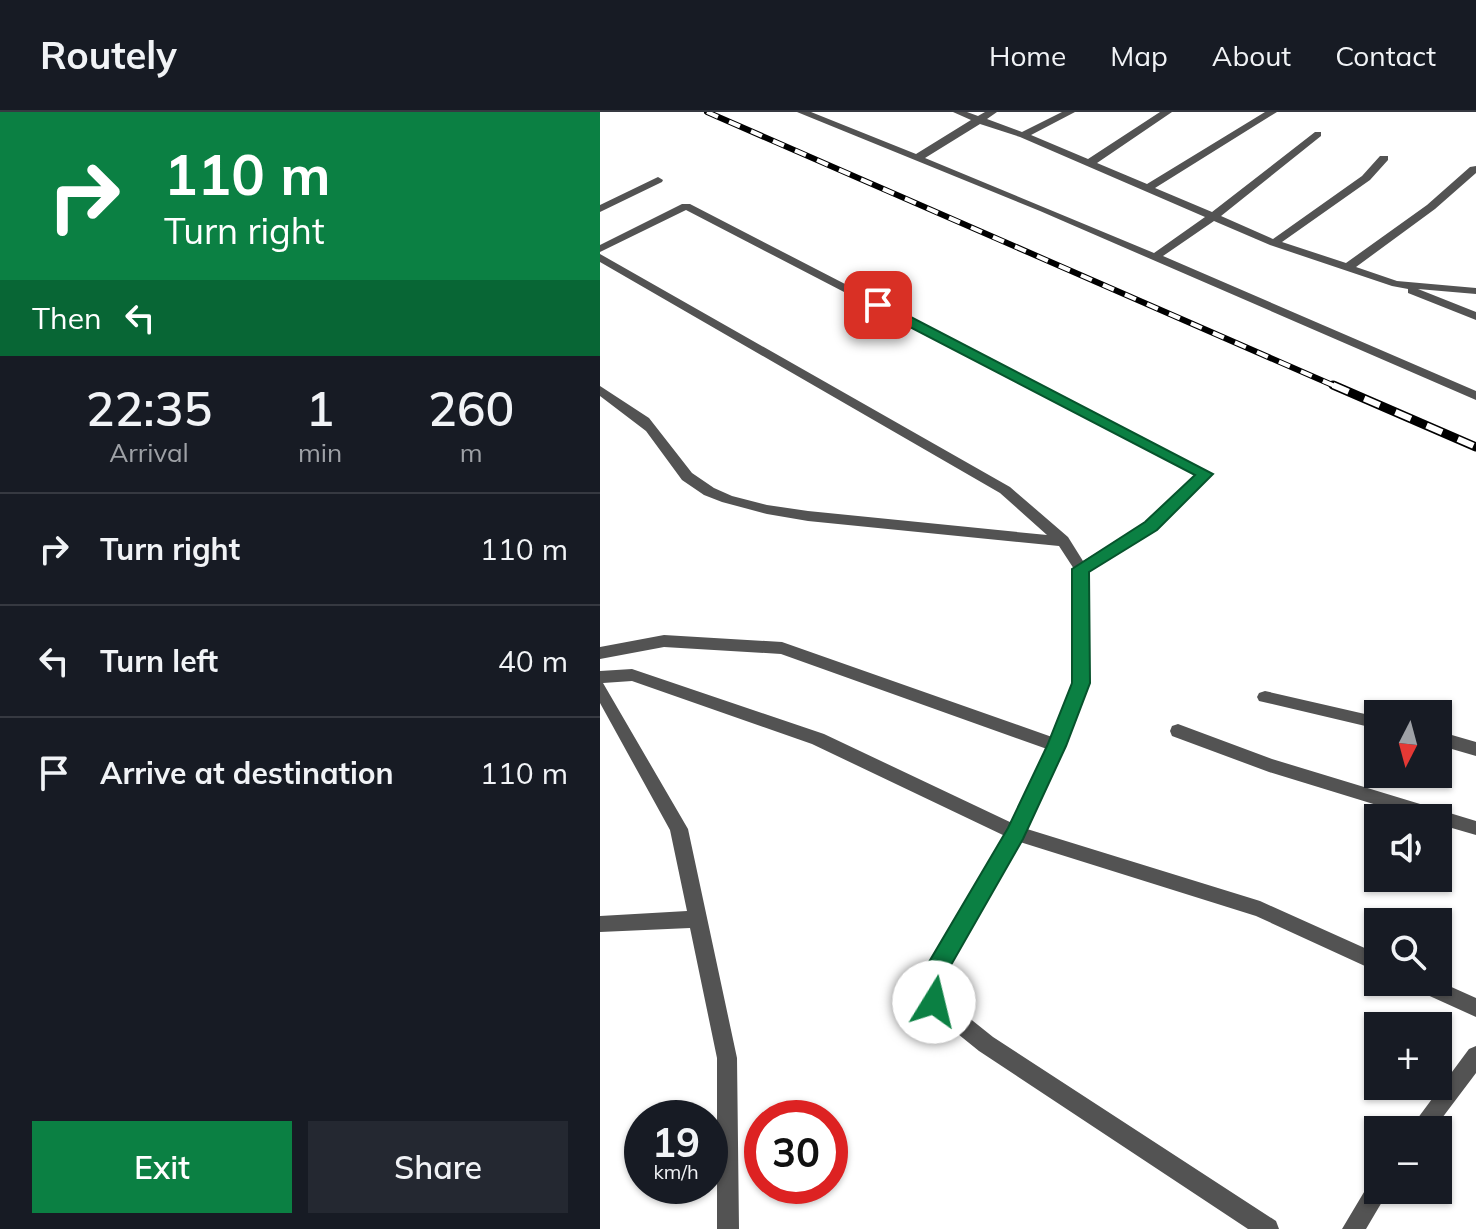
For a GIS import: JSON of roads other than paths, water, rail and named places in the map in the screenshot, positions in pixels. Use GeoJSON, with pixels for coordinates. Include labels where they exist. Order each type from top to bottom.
{"type":"FeatureCollection","features":[{"type":"Feature","properties":{"kind":"street"},"geometry":{"type":"LineString","coordinates":[[802,112],[919,157],[1476,396]]}},
{"type":"Feature","properties":{"kind":"street"},"geometry":{"type":"LineString","coordinates":[[958,112],[1023,135],[1274,243],[1396,284],[1476,316]]}},
{"type":"Feature","properties":{"kind":"street"},"geometry":{"type":"LineString","coordinates":[[919,157],[992,112]]}},
{"type":"Feature","properties":{"kind":"street"},"geometry":{"type":"LineString","coordinates":[[1023,135],[1070,112]]}},
{"type":"Feature","properties":{"kind":"street"},"geometry":{"type":"LineString","coordinates":[[1089,163],[1167,112]]}},
{"type":"Feature","properties":{"kind":"street"},"geometry":{"type":"LineString","coordinates":[[1148,188],[1272,112]]}},
{"type":"Feature","properties":{"kind":"street"},"geometry":{"type":"LineString","coordinates":[[1155,257],[1214,216],[1318,134]]}},
{"type":"Feature","properties":{"kind":"street"},"geometry":{"type":"LineString","coordinates":[[1274,243],[1366,178],[1384,158]]}},
{"type":"Feature","properties":{"kind":"street"},"geometry":{"type":"LineString","coordinates":[[1347,268],[1431,207],[1474,169]]}},
{"type":"Feature","properties":{"kind":"street"},"geometry":{"type":"LineString","coordinates":[[600,209],[658,180]]}},
{"type":"Feature","properties":{"kind":"street"},"geometry":{"type":"LineString","coordinates":[[600,249],[686,206],[1206,474],[1151,526],[1081,569]]}},
{"type":"Feature","properties":{"kind":"street"},"geometry":{"type":"LineString","coordinates":[[600,257],[1005,490],[1063,541],[1081,569],[1081,683],[1057,746],[1016,833],[940,962],[932,993],[934,1002],[986,1044],[1268,1229]]}},
{"type":"Feature","properties":{"kind":"street"},"geometry":{"type":"LineString","coordinates":[[1396,284],[1476,291]]}},
{"type":"Feature","properties":{"kind":"street"},"geometry":{"type":"LineString","coordinates":[[600,390],[637,414],[657,436],[672,462],[695,484],[742,503],[805,515],[932,531],[1063,541]]}},
{"type":"Feature","properties":{"kind":"street"},"geometry":{"type":"LineString","coordinates":[[600,653],[664,641],[782,648],[1057,746]]}},
{"type":"Feature","properties":{"kind":"street"},"geometry":{"type":"LineString","coordinates":[[600,677],[632,675],[818,739],[1016,833],[1260,909],[1364,957]]}},
{"type":"Feature","properties":{"kind":"street"},"geometry":{"type":"LineString","coordinates":[[600,688],[679,829],[727,1058],[728,1229]]}},
{"type":"Feature","properties":{"kind":"street"},"geometry":{"type":"LineString","coordinates":[[1265,697],[1364,720]]}},
{"type":"Feature","properties":{"kind":"street"},"geometry":{"type":"LineString","coordinates":[[1178,731],[1269,765],[1476,828]]}},
{"type":"Feature","properties":{"kind":"street"},"geometry":{"type":"LineString","coordinates":[[1452,742],[1476,749]]}},
{"type":"Feature","properties":{"kind":"street"},"geometry":{"type":"LineString","coordinates":[[600,924],[698,919]]}},
{"type":"Feature","properties":{"kind":"street"},"geometry":{"type":"LineString","coordinates":[[1450,996],[1476,1008]]}},
{"type":"Feature","properties":{"kind":"street"},"geometry":{"type":"LineString","coordinates":[[1431,1116],[1476,1056]]}},
{"type":"Feature","properties":{"kind":"street"},"geometry":{"type":"LineString","coordinates":[[1353,1229],[1369,1204]]}},
{"type":"Feature","properties":{"kind":"railway"},"geometry":{"type":"LineString","coordinates":[[707,112],[1337,387]]}},
{"type":"Feature","properties":{"kind":"railway"},"geometry":{"type":"LineString","coordinates":[[1333,385],[1476,447]]}}]}
